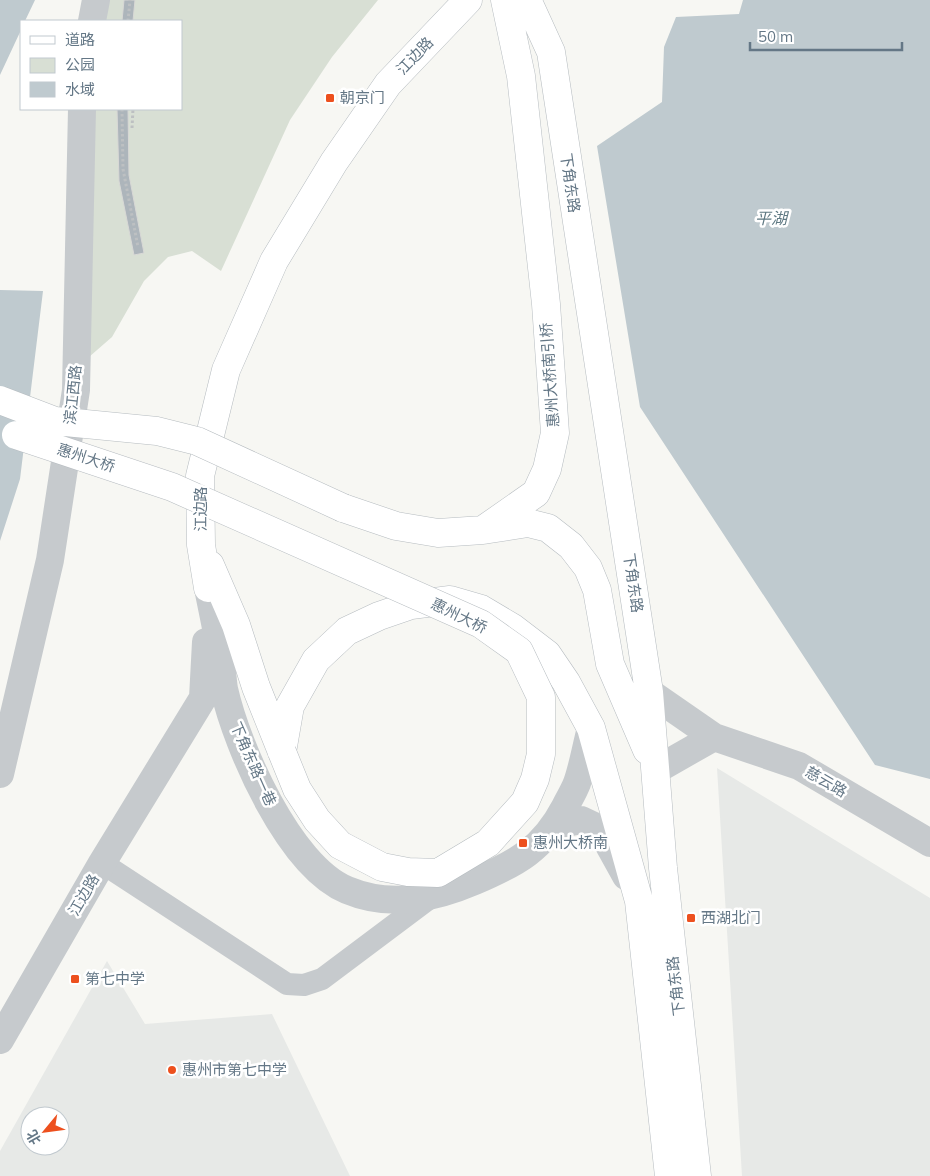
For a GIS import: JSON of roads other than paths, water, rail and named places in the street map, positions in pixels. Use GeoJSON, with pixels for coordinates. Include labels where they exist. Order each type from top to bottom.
{"type":"FeatureCollection","features":[{"type":"Feature","properties":{"kind":"main road","name":"江边路"},"geometry":{"type":"LineString","coordinates":[[208,588],[201,544],[200,476],[226,370],[274,261],[334,162],[388,84],[468,0]]}},
{"type":"Feature","properties":{"kind":"main road","name":"惠州大桥南引桥"},"geometry":{"type":"LineString","coordinates":[[482,530],[536,493],[547,469],[555,433],[552,376],[521,76],[505,0]]}},
{"type":"Feature","properties":{"kind":"main road","name":"下角东路"},"geometry":{"type":"LineString","coordinates":[[525,0],[530,6],[551,52],[649,692],[672,962],[697,1176]]}},
{"type":"Feature","properties":{"kind":"main road","name":"惠州大桥"},"geometry":{"type":"LineString","coordinates":[[0,400],[55,421],[157,431],[198,441],[343,508],[396,526],[438,533],[482,530]]}},
{"type":"Feature","properties":{"kind":"main road","name":"惠州大桥"},"geometry":{"type":"LineString","coordinates":[[0,428],[172,487],[481,624],[519,651],[541,697],[541,754],[535,779],[525,802],[488,843],[438,873],[408,872],[382,867],[340,845],[317,820],[302,796],[256,687],[236,624],[201,544]]}},
{"type":"Feature","properties":{"kind":"main road"},"geometry":{"type":"LineString","coordinates":[[482,530],[528,523],[548,528],[571,546],[588,568],[597,590],[610,664],[656,770]]}},
{"type":"Feature","properties":{"kind":"main road","name":"下角东路"},"geometry":{"type":"LineString","coordinates":[[282,752],[290,706],[316,660],[347,631],[379,616],[411,605],[450,600],[480,609],[513,628],[547,654],[591,728],[638,901],[669,1176]]}},
{"type":"Feature","properties":{"kind":"street"},"geometry":{"type":"LineString","coordinates":[[92,20],[96,0]]}},
{"type":"Feature","properties":{"kind":"street","name":"滨江西路"},"geometry":{"type":"LineString","coordinates":[[22,676],[50,560],[76,390],[82,110]]}},
{"type":"Feature","properties":{"kind":"street","name":"江边路"},"geometry":{"type":"LineString","coordinates":[[0,1040],[102,863],[203,698],[208,588]]}},
{"type":"Feature","properties":{"kind":"street","name":"下角东路一巷"},"geometry":{"type":"LineString","coordinates":[[208,588],[224,688],[234,724],[264,795],[288,835],[320,871],[346,890],[372,897],[402,901],[430,898],[491,874],[520,858],[543,841],[556,825],[577,784],[591,728]]}},
{"type":"Feature","properties":{"kind":"street"},"geometry":{"type":"LineString","coordinates":[[0,716],[22,676]]}},
{"type":"Feature","properties":{"kind":"street"},"geometry":{"type":"LineString","coordinates":[[0,774],[22,676]]}},
{"type":"Feature","properties":{"kind":"street","name":"慈云路"},"geometry":{"type":"LineString","coordinates":[[649,692],[714,737],[799,766],[930,843]]}},
{"type":"Feature","properties":{"kind":"street"},"geometry":{"type":"LineString","coordinates":[[656,770],[714,737]]}},
{"type":"Feature","properties":{"kind":"street"},"geometry":{"type":"LineString","coordinates":[[556,825],[581,820],[600,829],[638,901]]}},
{"type":"Feature","properties":{"kind":"street"},"geometry":{"type":"LineString","coordinates":[[102,863],[287,984],[304,985],[322,979],[430,898]]}},
{"type":"Feature","properties":{"kind":"water"},"geometry":{"type":"Polygon","coordinates":[[[0,0],[35,0],[25,20],[20,20],[20,32],[0,75],[0,0]]]}},
{"type":"Feature","properties":{"kind":"water","name":"平湖"},"geometry":{"type":"Polygon","coordinates":[[[743,0],[930,0],[930,779],[875,765],[640,407],[597,146],[662,102],[664,47],[676,17],[739,14],[743,0]]]}},
{"type":"Feature","properties":{"kind":"water"},"geometry":{"type":"Polygon","coordinates":[[[0,290],[43,291],[20,479],[0,541],[0,290]]]}},
{"type":"Feature","properties":{"kind":"place","name":"朝京门"},"geometry":{"type":"Point","coordinates":[330,98]}},
{"type":"Feature","properties":{"kind":"place","name":"惠州大桥南"},"geometry":{"type":"Point","coordinates":[523,843]}},
{"type":"Feature","properties":{"kind":"place","name":"西湖北门"},"geometry":{"type":"Point","coordinates":[691,918]}},
{"type":"Feature","properties":{"kind":"place","name":"第七中学"},"geometry":{"type":"Point","coordinates":[75,979]}},
{"type":"Feature","properties":{"kind":"place","name":"惠州市第七中学"},"geometry":{"type":"Point","coordinates":[172,1070]}}]}
